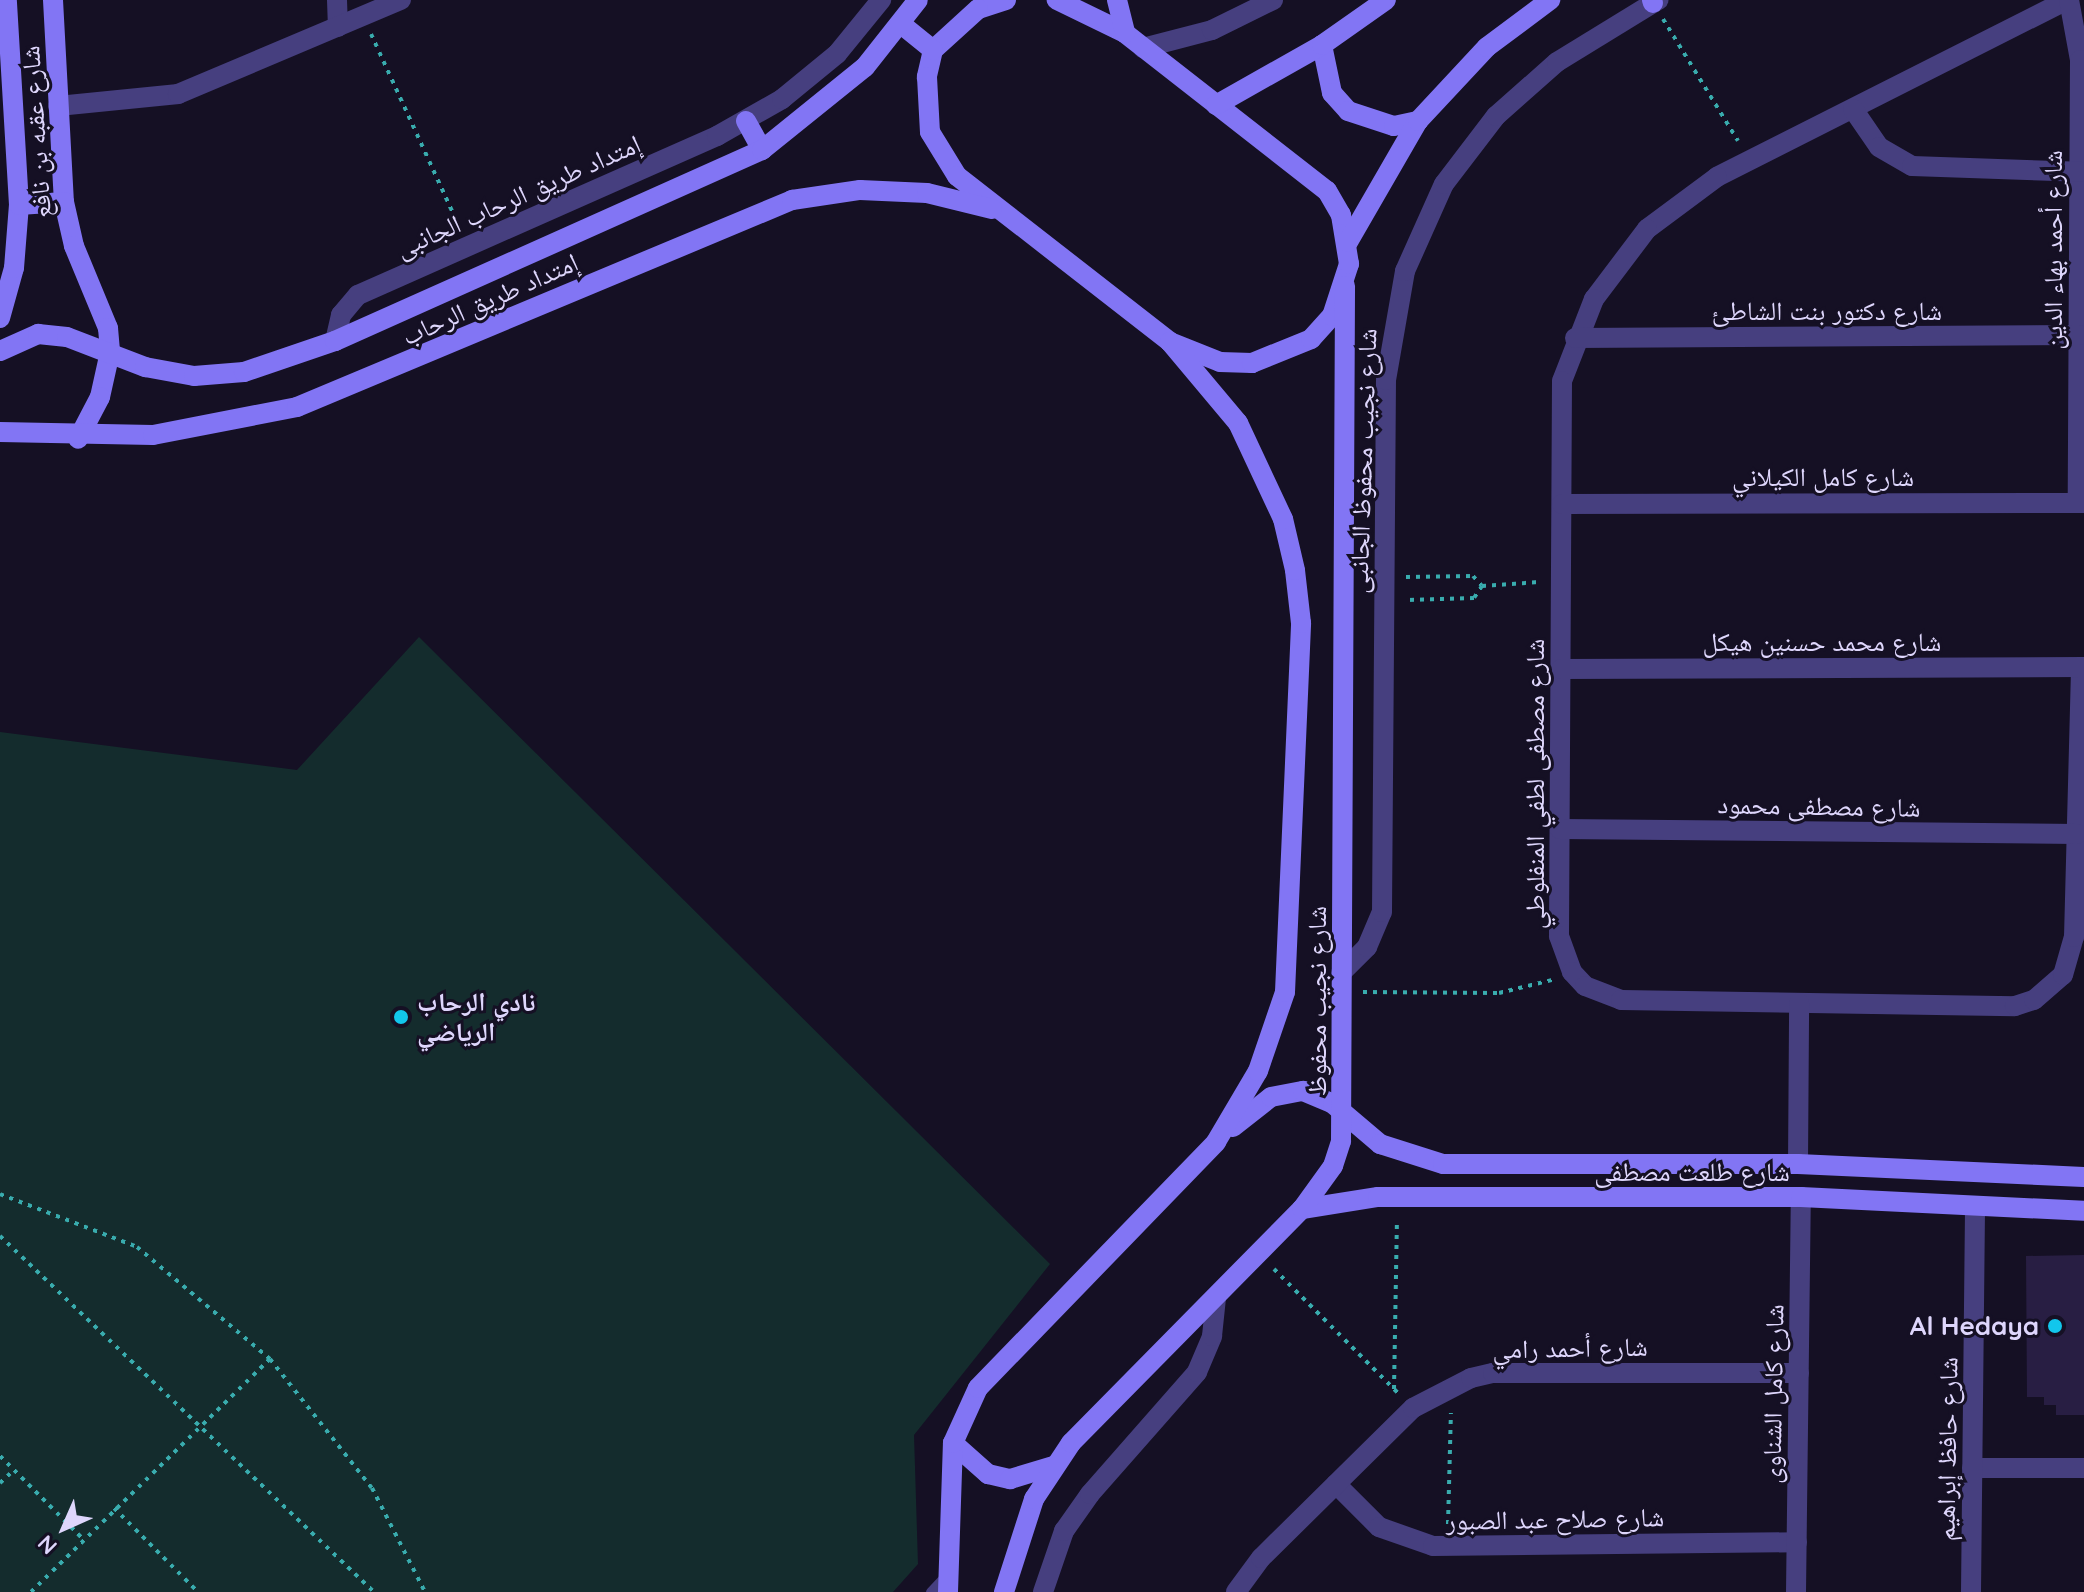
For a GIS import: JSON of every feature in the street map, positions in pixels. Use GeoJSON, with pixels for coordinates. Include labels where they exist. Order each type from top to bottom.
{"type":"FeatureCollection","features":[{"type":"Feature","properties":{"kind":"street","name":"شارع عقبه بن نافع"},"geometry":{"type":"LineString","coordinates":[[0,318],[14,268],[19,205],[6,81],[7,0]]}},
{"type":"Feature","properties":{"kind":"street","name":"شارع عقبه بن نافع"},"geometry":{"type":"LineString","coordinates":[[53,0],[64,202],[74,246],[108,328],[110,352],[100,397],[78,439]]}},
{"type":"Feature","properties":{"kind":"street"},"geometry":{"type":"LineString","coordinates":[[337,0],[338,27]]}},
{"type":"Feature","properties":{"kind":"street"},"geometry":{"type":"LineString","coordinates":[[58,106],[178,94],[401,0]]}},
{"type":"Feature","properties":{"kind":"street","name":"إمتداد طريق الرحاب الجانبى"},"geometry":{"type":"LineString","coordinates":[[335,341],[341,315],[358,295],[746,121],[837,54],[881,0]]}},
{"type":"Feature","properties":{"kind":"street","name":"إمتداد طريق الرحاب"},"geometry":{"type":"LineString","coordinates":[[0,351],[38,334],[110,352],[145,367],[194,376],[244,372],[335,341],[762,150],[828,102],[901,24],[918,0]]}},
{"type":"Feature","properties":{"kind":"street"},"geometry":{"type":"LineString","coordinates":[[1006,0],[978,9],[933,50],[927,77],[930,132],[957,176],[993,210],[1170,342],[1220,362],[1283,356],[1332,316],[1345,286]]}},
{"type":"Feature","properties":{"kind":"street"},"geometry":{"type":"LineString","coordinates":[[1057,0],[1125,33],[1327,191],[1348,242]]}},
{"type":"Feature","properties":{"kind":"street"},"geometry":{"type":"LineString","coordinates":[[1117,0],[1125,33]]}},
{"type":"Feature","properties":{"kind":"street"},"geometry":{"type":"LineString","coordinates":[[1143,48],[1212,30],[1273,0]]}},
{"type":"Feature","properties":{"kind":"street"},"geometry":{"type":"LineString","coordinates":[[1216,105],[1322,45],[1386,0]]}},
{"type":"Feature","properties":{"kind":"street"},"geometry":{"type":"LineString","coordinates":[[1348,242],[1418,121],[1487,47],[1550,0]]}},
{"type":"Feature","properties":{"kind":"street","name":"شارع مصطفى لطفي المنفلوطي"},"geometry":{"type":"LineString","coordinates":[[1572,972],[1559,936],[1562,381],[1575,338],[1610,274],[1647,229],[1680,200],[1749,161],[2068,0]]}},
{"type":"Feature","properties":{"kind":"street","name":"شارع أحمد بهاء الدين"},"geometry":{"type":"LineString","coordinates":[[2068,0],[2080,39],[2081,503]]}},
{"type":"Feature","properties":{"kind":"street","name":"شارع نجيب محفوظ الجانبى"},"geometry":{"type":"LineString","coordinates":[[1341,983],[1367,947],[1382,912],[1384,578],[1391,329],[1421,230],[1444,184],[1496,116],[1557,62],[1654,1]]}},
{"type":"Feature","properties":{"kind":"street"},"geometry":{"type":"LineString","coordinates":[[901,24],[933,50]]}},
{"type":"Feature","properties":{"kind":"street"},"geometry":{"type":"LineString","coordinates":[[1322,45],[1332,93],[1348,111],[1394,126],[1418,121]]}},
{"type":"Feature","properties":{"kind":"street"},"geometry":{"type":"LineString","coordinates":[[1853,109],[1879,147],[1912,166],[2080,172]]}},
{"type":"Feature","properties":{"kind":"street"},"geometry":{"type":"LineString","coordinates":[[746,121],[762,150]]}},
{"type":"Feature","properties":{"kind":"street","name":"إمتداد طريق الرحاب"},"geometry":{"type":"LineString","coordinates":[[1,427],[78,439],[166,434],[297,407],[792,200],[860,190],[927,193],[993,210]]}},
{"type":"Feature","properties":{"kind":"street"},"geometry":{"type":"LineString","coordinates":[[19,205],[64,202]]}},
{"type":"Feature","properties":{"kind":"street","name":"شارع نجيب محفوظ"},"geometry":{"type":"LineString","coordinates":[[1004,1592],[1019,1534],[1053,1466],[1090,1421],[1302,1209],[1333,1166],[1344,1116],[1341,983],[1345,286],[1348,242]]}},
{"type":"Feature","properties":{"kind":"street","name":"شارع دكتور بنت الشاطئ"},"geometry":{"type":"LineString","coordinates":[[1575,338],[2079,335]]}},
{"type":"Feature","properties":{"kind":"street","name":"شارع نجيب محفوظ"},"geometry":{"type":"LineString","coordinates":[[948,1583],[953,1443],[964,1414],[997,1364],[1216,1142],[1258,1071],[1285,992],[1301,623],[1283,519],[1263,470],[1207,380],[1170,342]]}},
{"type":"Feature","properties":{"kind":"street","name":"شارع كامل الكيلاني"},"geometry":{"type":"LineString","coordinates":[[1562,504],[2081,503]]}},
{"type":"Feature","properties":{"kind":"street"},"geometry":{"type":"LineString","coordinates":[[1572,972],[1585,986],[1621,1000],[2015,1006],[2034,1000],[2056,982],[2071,956],[2082,667]]}},
{"type":"Feature","properties":{"kind":"street","name":"شارع محمد حسنين هيكل"},"geometry":{"type":"LineString","coordinates":[[1561,669],[2082,667]]}},
{"type":"Feature","properties":{"kind":"street","name":"شارع مصطفى محمود"},"geometry":{"type":"LineString","coordinates":[[1560,829],[2077,834]]}},
{"type":"Feature","properties":{"kind":"street"},"geometry":{"type":"LineString","coordinates":[[1798,1164],[1799,1003]]}},
{"type":"Feature","properties":{"kind":"street","name":"شارع طلعت مصطفى"},"geometry":{"type":"LineString","coordinates":[[1216,1142],[1258,1106],[1287,1092],[1319,1095],[1400,1154],[1443,1164],[1798,1164],[2084,1177]]}},
{"type":"Feature","properties":{"kind":"street","name":"شارع طلعت مصطفى"},"geometry":{"type":"LineString","coordinates":[[1302,1209],[1349,1199],[1801,1197],[1975,1210],[2084,1211]]}},
{"type":"Feature","properties":{"kind":"street","name":"شارع كامل الشناوى"},"geometry":{"type":"LineString","coordinates":[[1796,1592],[1801,1197]]}},
{"type":"Feature","properties":{"kind":"street","name":"شارع حافظ إبراهيم"},"geometry":{"type":"LineString","coordinates":[[1971,1592],[1975,1210]]}},
{"type":"Feature","properties":{"kind":"street"},"geometry":{"type":"LineString","coordinates":[[1043,1592],[1064,1531],[1090,1494],[1197,1372],[1212,1336],[1216,1297]]}},
{"type":"Feature","properties":{"kind":"street","name":"شارع أحمد رامي"},"geometry":{"type":"LineString","coordinates":[[1236,1592],[1336,1484],[1413,1408],[1451,1386],[1493,1373],[1799,1373]]}},
{"type":"Feature","properties":{"kind":"street"},"geometry":{"type":"LineString","coordinates":[[953,1443],[969,1462],[999,1477],[1033,1477],[1053,1466]]}},
{"type":"Feature","properties":{"kind":"street"},"geometry":{"type":"LineString","coordinates":[[1972,1468],[2084,1468]]}},
{"type":"Feature","properties":{"kind":"street","name":"شارع صلاح عبد الصبور"},"geometry":{"type":"LineString","coordinates":[[1336,1484],[1392,1534],[1448,1546],[1797,1542]]}},
{"type":"Feature","properties":{"kind":"lane"},"geometry":{"type":"LineString","coordinates":[[931,1592],[948,1583]]}},
{"type":"Feature","properties":{"kind":"path"},"geometry":{"type":"LineString","coordinates":[[1654,1],[1749,161]]}},
{"type":"Feature","properties":{"kind":"path"},"geometry":{"type":"LineString","coordinates":[[363,16],[469,246]]}},
{"type":"Feature","properties":{"kind":"path"},"geometry":{"type":"LineString","coordinates":[[1384,578],[1473,576],[1482,586]]}},
{"type":"Feature","properties":{"kind":"path"},"geometry":{"type":"LineString","coordinates":[[1482,586],[1561,580]]}},
{"type":"Feature","properties":{"kind":"path"},"geometry":{"type":"LineString","coordinates":[[1384,600],[1474,598],[1482,586]]}},
{"type":"Feature","properties":{"kind":"path"},"geometry":{"type":"LineString","coordinates":[[1341,983],[1499,993],[1572,972]]}},
{"type":"Feature","properties":{"kind":"path"},"geometry":{"type":"LineString","coordinates":[[0,1194],[137,1247],[270,1359],[372,1488],[425,1592]]}},
{"type":"Feature","properties":{"kind":"path"},"geometry":{"type":"LineString","coordinates":[[1394,1389],[1397,1198]]}},
{"type":"Feature","properties":{"kind":"path"},"geometry":{"type":"LineString","coordinates":[[0,1236],[203,1424],[374,1592]]}},
{"type":"Feature","properties":{"kind":"path"},"geometry":{"type":"LineString","coordinates":[[1258,1253],[1413,1408]]}},
{"type":"Feature","properties":{"kind":"path"},"geometry":{"type":"LineString","coordinates":[[31,1592],[270,1359]]}},
{"type":"Feature","properties":{"kind":"path"},"geometry":{"type":"LineString","coordinates":[[1448,1546],[1451,1386]]}},
{"type":"Feature","properties":{"kind":"path"},"geometry":{"type":"LineString","coordinates":[[0,1456],[83,1539]]}},
{"type":"Feature","properties":{"kind":"path"},"geometry":{"type":"LineString","coordinates":[[0,1483],[14,1470]]}},
{"type":"Feature","properties":{"kind":"path"},"geometry":{"type":"LineString","coordinates":[[114,1508],[198,1592]]}},
{"type":"Feature","properties":{"kind":"green space","name":"نادي الرحاب الرياضي"},"geometry":{"type":"Polygon","coordinates":[[[419,637],[1050,1264],[914,1435],[918,1564],[893,1592],[0,1592],[0,732],[297,770],[419,637]]]}},
{"type":"Feature","properties":{"kind":"building","name":"Al Hedaya"},"geometry":{"type":"Polygon","coordinates":[[[2084,1255],[2084,1415],[2056,1415],[2056,1405],[2044,1405],[2044,1397],[2027,1397],[2026,1256],[2084,1255]]]}},
{"type":"Feature","properties":{"kind":"place","name":"نادي الرحاب الرياضي"},"geometry":{"type":"Point","coordinates":[401,1017]}},
{"type":"Feature","properties":{"kind":"place","name":"Al Hedaya"},"geometry":{"type":"Point","coordinates":[2055,1326]}}]}
